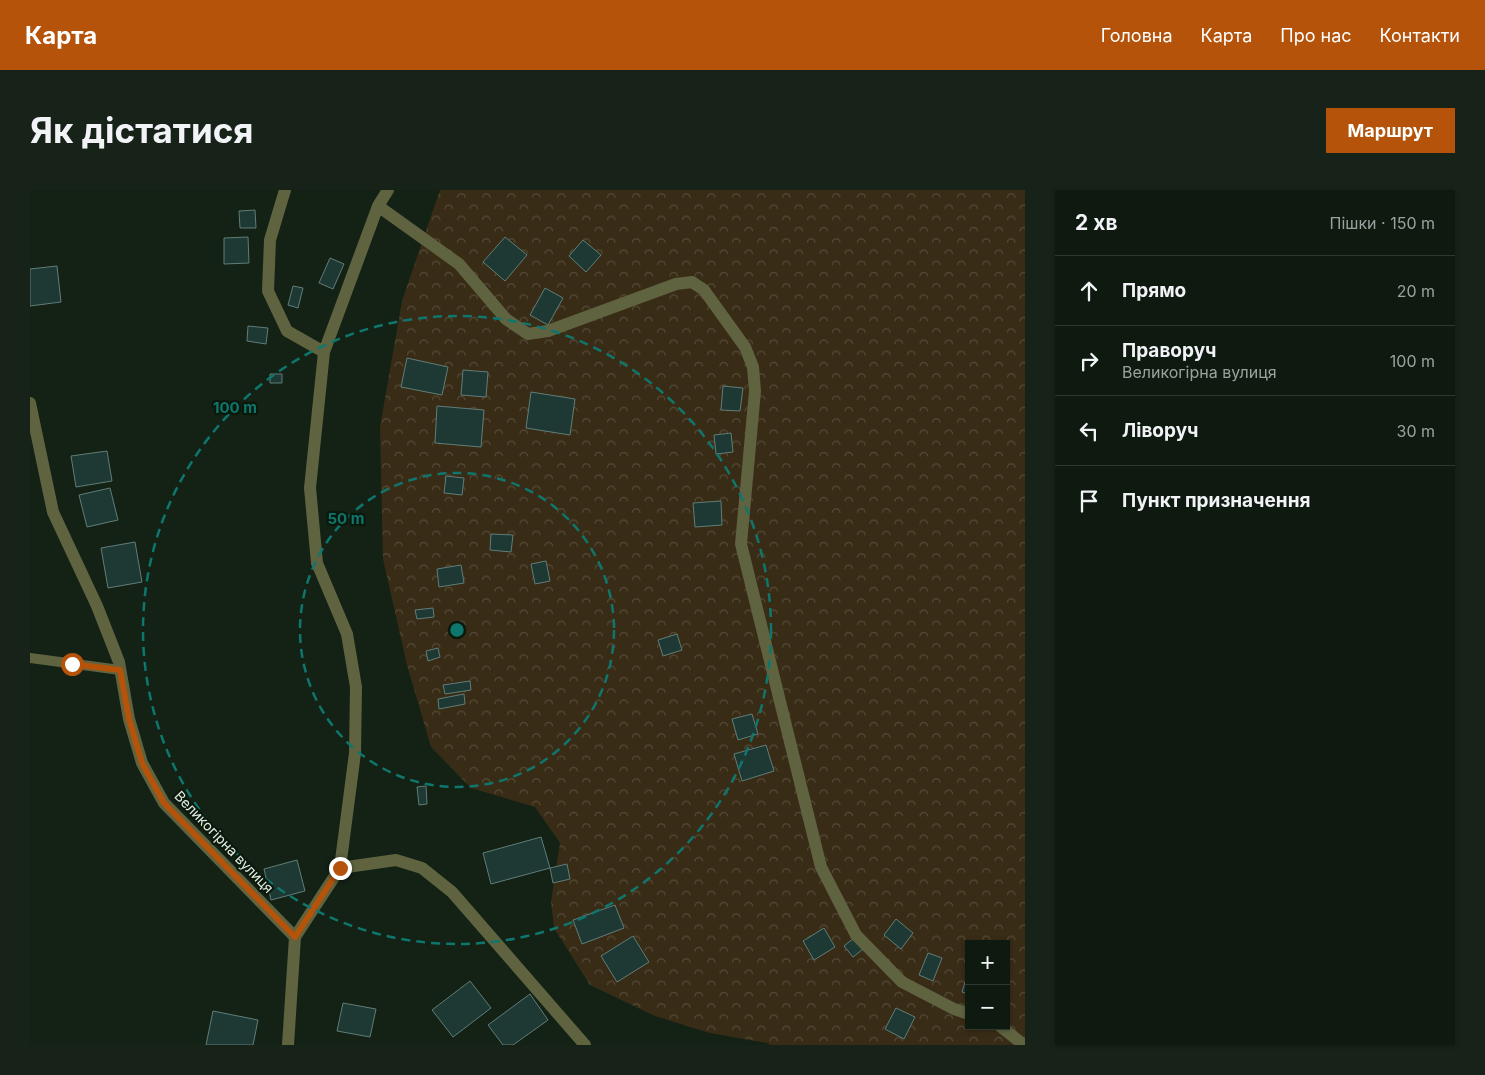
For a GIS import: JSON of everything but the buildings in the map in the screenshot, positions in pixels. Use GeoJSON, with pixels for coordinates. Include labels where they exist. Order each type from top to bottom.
{"type":"FeatureCollection","features":[{"type":"Feature","properties":{"kind":"street"},"geometry":{"type":"LineString","coordinates":[[285,190],[270,240],[268,291],[287,332],[324,352]]}},
{"type":"Feature","properties":{"kind":"street"},"geometry":{"type":"LineString","coordinates":[[288,1045],[295,937],[340,868],[355,752],[356,687],[347,634],[318,563],[310,488],[324,352],[378,206],[388,190]]}},
{"type":"Feature","properties":{"kind":"street"},"geometry":{"type":"LineString","coordinates":[[378,206],[459,264],[506,319],[528,334],[548,331],[676,284],[692,282],[704,290],[745,347],[753,367],[755,391],[741,544],[821,867],[856,935],[902,982],[954,1009],[965,1013]]}},
{"type":"Feature","properties":{"kind":"street","name":"Великогірна вулиця"},"geometry":{"type":"LineString","coordinates":[[30,403],[53,512],[97,606],[119,662],[129,719],[142,763],[164,803],[295,937]]}},
{"type":"Feature","properties":{"kind":"street"},"geometry":{"type":"LineString","coordinates":[[340,868],[396,860],[422,868],[452,892],[585,1045]]}},
{"type":"Feature","properties":{"kind":"street"},"geometry":{"type":"LineString","coordinates":[[1005,1030],[1024,1045]]}},
{"type":"Feature","properties":{"kind":"lane"},"geometry":{"type":"LineString","coordinates":[[30,658],[120,670]]}},
{"type":"Feature","properties":{"kind":"green space"},"geometry":{"type":"Polygon","coordinates":[[[440,190],[1025,190],[1025,1045],[770,1045],[710,1033],[655,1016],[590,985],[554,928],[551,902],[560,843],[535,807],[471,788],[431,747],[407,665],[383,559],[380,427],[402,301],[440,190]]]}},
{"type":"Feature","properties":{"kind":"route"},"geometry":{"type":"LineString","coordinates":[[72,664],[120,670],[129,719],[142,763],[164,803],[295,937],[340,868]]}}]}
